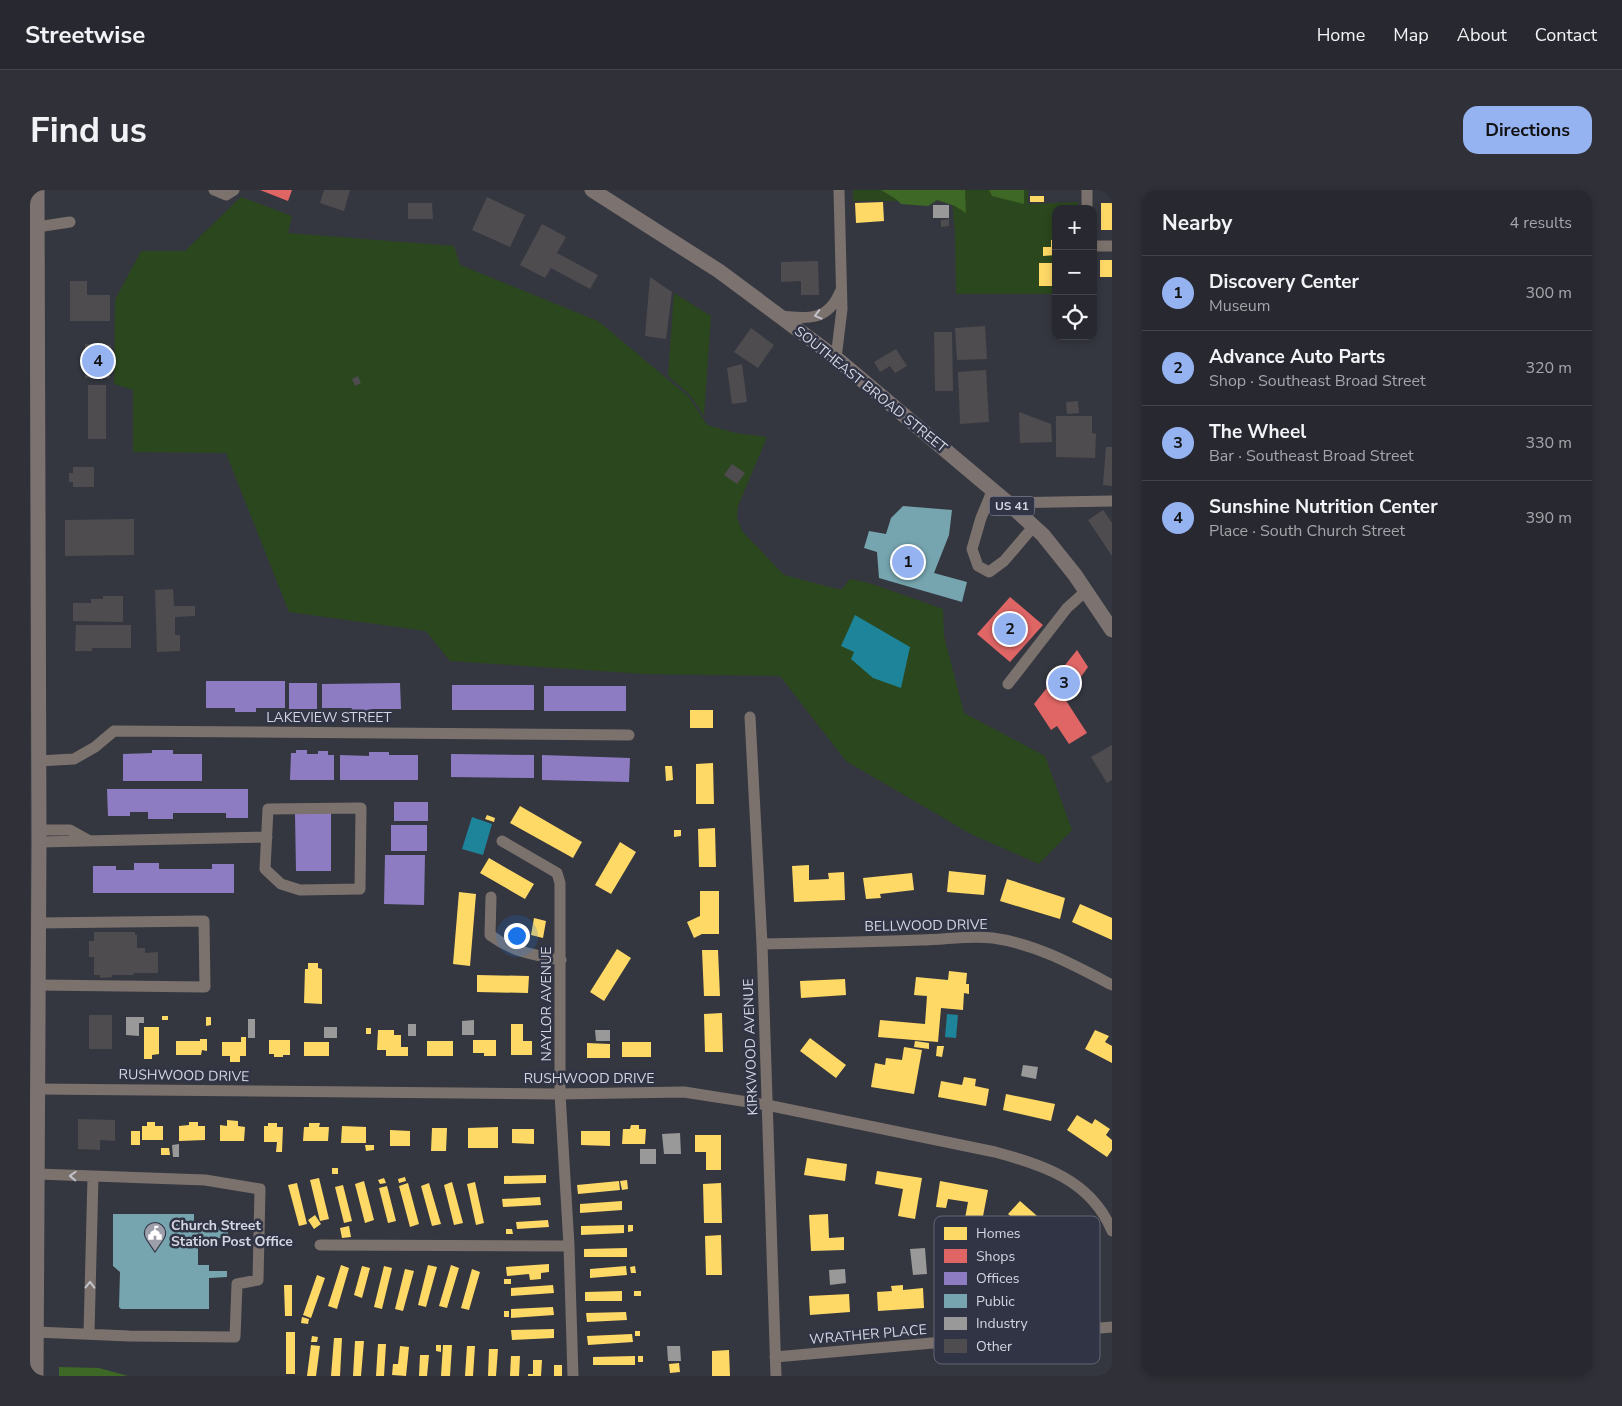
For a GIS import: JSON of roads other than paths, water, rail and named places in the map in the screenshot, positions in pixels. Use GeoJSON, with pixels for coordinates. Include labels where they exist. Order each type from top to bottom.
{"type":"FeatureCollection","features":[{"type":"Feature","properties":{"kind":"main road"},"geometry":{"type":"LineString","coordinates":[[36,1370],[38,761],[35,234],[37,190]]}},
{"type":"Feature","properties":{"kind":"main road","name":"SOUTHEAST BROAD STREET"},"geometry":{"type":"LineString","coordinates":[[592,190],[719,271],[780,316],[836,358],[1008,502],[1043,535],[1086,591],[1112,630]]}},
{"type":"Feature","properties":{"kind":"street"},"geometry":{"type":"LineString","coordinates":[[214,190],[226,195],[234,190]]}},
{"type":"Feature","properties":{"kind":"street"},"geometry":{"type":"LineString","coordinates":[[836,358],[842,309],[840,190]]}},
{"type":"Feature","properties":{"kind":"street"},"geometry":{"type":"LineString","coordinates":[[1086,190],[1087,205]]}},
{"type":"Feature","properties":{"kind":"street"},"geometry":{"type":"LineString","coordinates":[[35,234],[70,222]]}},
{"type":"Feature","properties":{"kind":"street"},"geometry":{"type":"LineString","coordinates":[[1097,246],[1112,246]]}},
{"type":"Feature","properties":{"kind":"street"},"geometry":{"type":"LineString","coordinates":[[780,316],[819,316],[827,312],[835,304],[841,288]]}},
{"type":"Feature","properties":{"kind":"street"},"geometry":{"type":"LineString","coordinates":[[992,490],[980,518],[972,549],[978,566],[989,572],[1004,561],[1034,526]]}},
{"type":"Feature","properties":{"kind":"street"},"geometry":{"type":"LineString","coordinates":[[1008,502],[1112,501]]}},
{"type":"Feature","properties":{"kind":"street"},"geometry":{"type":"LineString","coordinates":[[1008,684],[1067,608],[1086,591]]}},
{"type":"Feature","properties":{"kind":"street","name":"KIRKWOOD AVENUE"},"geometry":{"type":"LineString","coordinates":[[750,717],[762,944],[776,1376]]}},
{"type":"Feature","properties":{"kind":"street","name":"LAKEVIEW STREET"},"geometry":{"type":"LineString","coordinates":[[38,761],[74,759],[95,747],[114,731],[629,735]]}},
{"type":"Feature","properties":{"kind":"street"},"geometry":{"type":"LineString","coordinates":[[361,808],[360,889],[300,890],[281,884],[266,869],[267,837],[268,809],[361,808]]}},
{"type":"Feature","properties":{"kind":"street"},"geometry":{"type":"LineString","coordinates":[[38,836],[89,841],[267,837]]}},
{"type":"Feature","properties":{"kind":"street","name":"NAYLOR AVENUE"},"geometry":{"type":"LineString","coordinates":[[502,840],[557,873],[560,883],[560,1094],[573,1376]]}},
{"type":"Feature","properties":{"kind":"street"},"geometry":{"type":"LineString","coordinates":[[491,897],[490,935],[504,946],[525,954],[560,960]]}},
{"type":"Feature","properties":{"kind":"street"},"geometry":{"type":"LineString","coordinates":[[38,923],[204,921],[205,987],[38,985]]}},
{"type":"Feature","properties":{"kind":"street","name":"BELLWOOD DRIVE"},"geometry":{"type":"LineString","coordinates":[[762,944],[924,940],[959,937],[991,938],[1057,956],[1112,984]]}},
{"type":"Feature","properties":{"kind":"street","name":"RUSHWOOD DRIVE"},"geometry":{"type":"LineString","coordinates":[[38,1089],[560,1094],[684,1092],[766,1105],[995,1152],[1030,1162],[1061,1175],[1095,1201],[1111,1227]]}},
{"type":"Feature","properties":{"kind":"street"},"geometry":{"type":"LineString","coordinates":[[36,1332],[129,1336],[235,1336],[237,1284],[258,1280],[260,1189],[205,1180],[37,1174]]}},
{"type":"Feature","properties":{"kind":"street"},"geometry":{"type":"LineString","coordinates":[[89,1333],[93,1177]]}},
{"type":"Feature","properties":{"kind":"street"},"geometry":{"type":"LineString","coordinates":[[320,1245],[568,1246]]}},
{"type":"Feature","properties":{"kind":"street","name":"WRATHER PLACE"},"geometry":{"type":"LineString","coordinates":[[775,1357],[934,1343]]}},
{"type":"Feature","properties":{"kind":"water"},"geometry":{"type":"Polygon","coordinates":[[[855,615],[910,647],[901,688],[873,678],[851,659],[854,652],[841,646],[855,615]]]}},
{"type":"Feature","properties":{"kind":"water"},"geometry":{"type":"Polygon","coordinates":[[[472,817],[492,824],[483,855],[462,849],[472,817]]]}},
{"type":"Feature","properties":{"kind":"water"},"geometry":{"type":"Polygon","coordinates":[[[947,1014],[958,1015],[956,1038],[945,1037],[947,1014]]]}},
{"type":"Feature","properties":{"kind":"place","name":"Sunshine Nutrition Center"},"geometry":{"type":"Point","coordinates":[98,361]}},
{"type":"Feature","properties":{"kind":"place","name":"Discovery Center"},"geometry":{"type":"Point","coordinates":[908,562]}},
{"type":"Feature","properties":{"kind":"place","name":"Advance Auto Parts"},"geometry":{"type":"Point","coordinates":[1010,629]}},
{"type":"Feature","properties":{"kind":"place","name":"The Wheel"},"geometry":{"type":"Point","coordinates":[1064,683]}},
{"type":"Feature","properties":{"kind":"place","name":"Church Street Station Post Office"},"geometry":{"type":"Point","coordinates":[155,1252]}}]}
